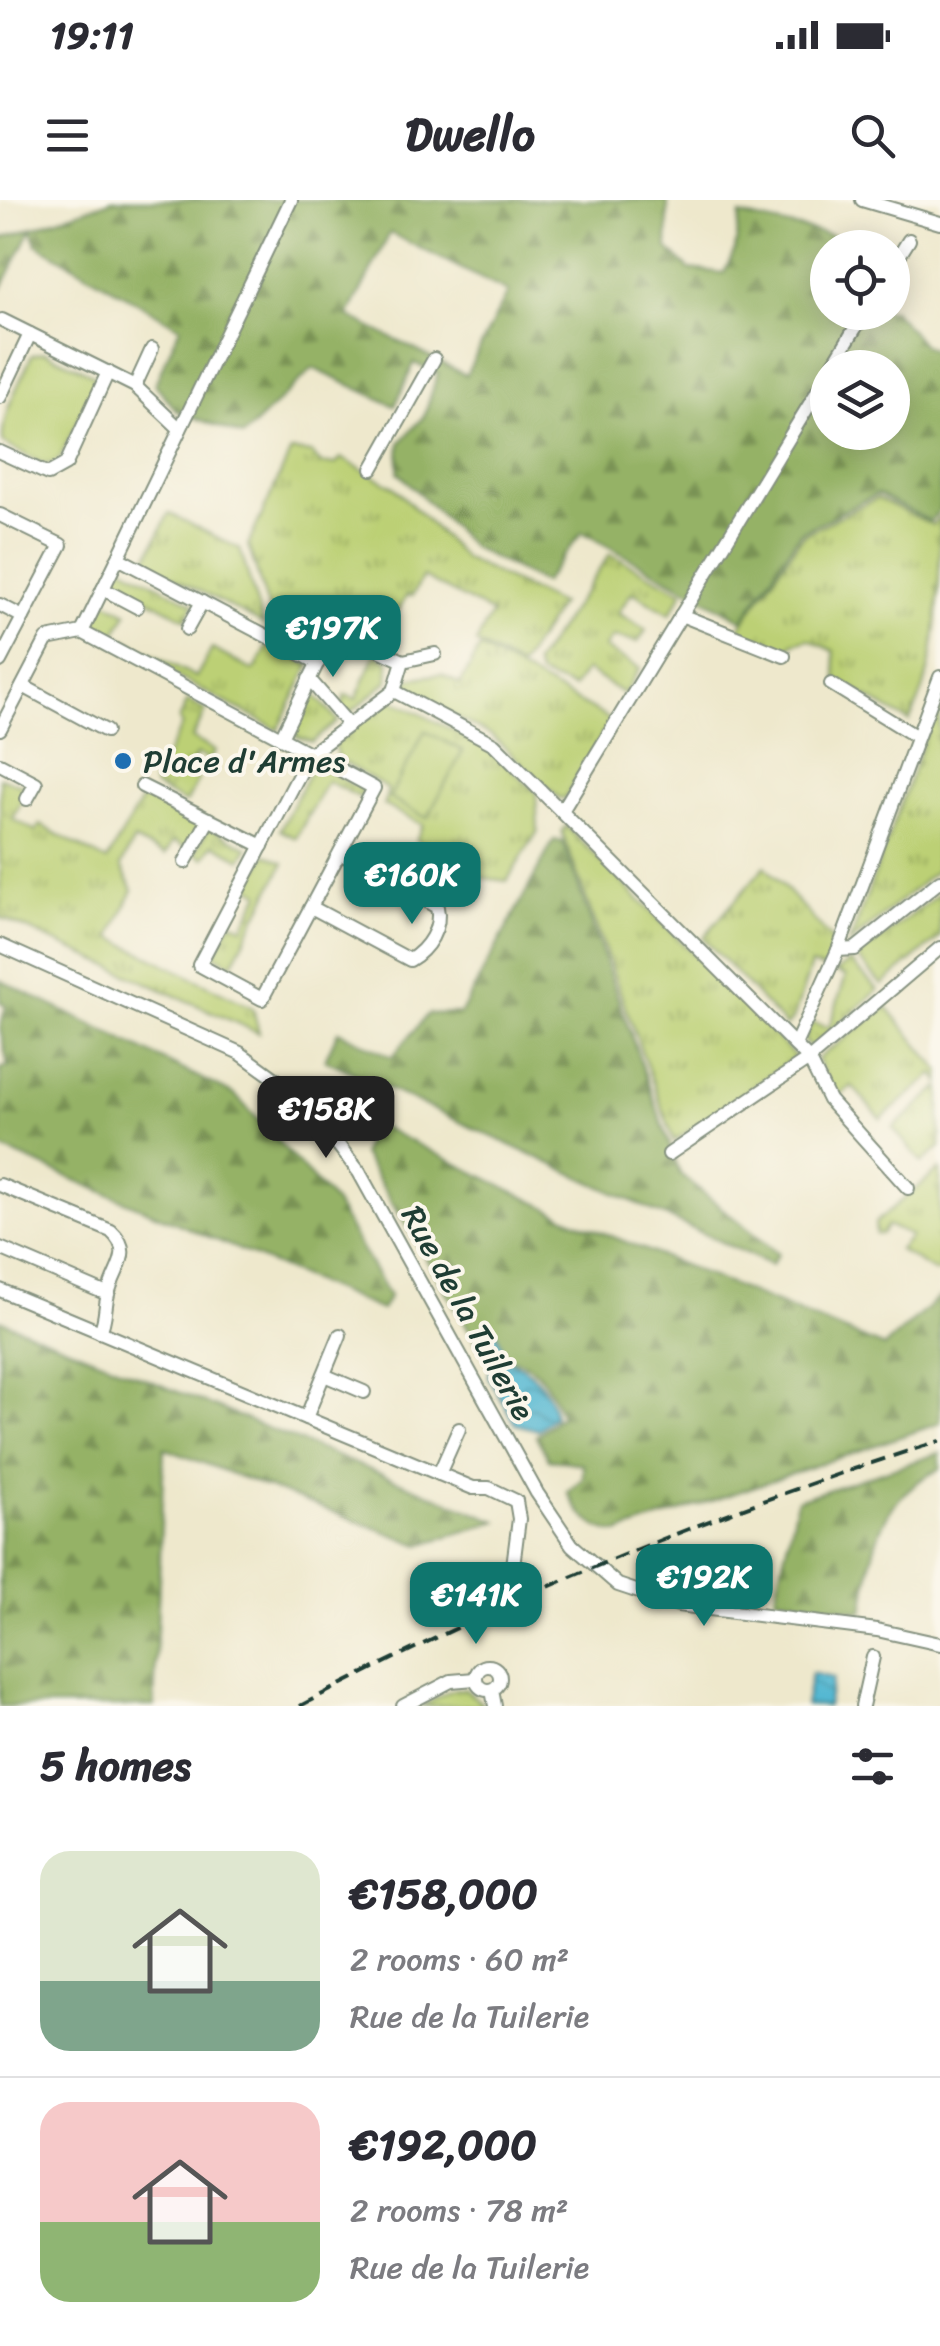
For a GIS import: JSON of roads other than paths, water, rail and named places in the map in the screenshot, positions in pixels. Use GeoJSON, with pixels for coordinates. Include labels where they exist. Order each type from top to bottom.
{"type":"FeatureCollection","features":[{"type":"Feature","properties":{"kind":"street"},"geometry":{"type":"LineString","coordinates":[[82,632],[291,200]]}},
{"type":"Feature","properties":{"kind":"street"},"geometry":{"type":"LineString","coordinates":[[862,200],[940,223]]}},
{"type":"Feature","properties":{"kind":"street"},"geometry":{"type":"LineString","coordinates":[[2,320],[135,386],[180,429]]}},
{"type":"Feature","properties":{"kind":"street"},"geometry":{"type":"LineString","coordinates":[[0,397],[30,334]]}},
{"type":"Feature","properties":{"kind":"street"},"geometry":{"type":"LineString","coordinates":[[135,386],[152,349]]}},
{"type":"Feature","properties":{"kind":"street"},"geometry":{"type":"LineString","coordinates":[[372,469],[434,360]]}},
{"type":"Feature","properties":{"kind":"street"},"geometry":{"type":"LineString","coordinates":[[0,452],[48,474],[66,464],[108,372]]}},
{"type":"Feature","properties":{"kind":"street"},"geometry":{"type":"LineString","coordinates":[[562,811],[810,402]]}},
{"type":"Feature","properties":{"kind":"street"},"geometry":{"type":"LineString","coordinates":[[0,516],[61,545],[0,661]]}},
{"type":"Feature","properties":{"kind":"street"},"geometry":{"type":"LineString","coordinates":[[118,558],[318,662]]}},
{"type":"Feature","properties":{"kind":"street"},"geometry":{"type":"LineString","coordinates":[[103,589],[137,607]]}},
{"type":"Feature","properties":{"kind":"street"},"geometry":{"type":"LineString","coordinates":[[187,628],[202,602]]}},
{"type":"Feature","properties":{"kind":"street"},"geometry":{"type":"LineString","coordinates":[[0,604],[24,616]]}},
{"type":"Feature","properties":{"kind":"street"},"geometry":{"type":"LineString","coordinates":[[681,615],[784,656]]}},
{"type":"Feature","properties":{"kind":"street"},"geometry":{"type":"LineString","coordinates":[[281,738],[334,629],[403,661],[434,654]]}},
{"type":"Feature","properties":{"kind":"street"},"geometry":{"type":"LineString","coordinates":[[2,721],[47,639],[82,632],[281,738],[310,754],[374,788],[262,999],[199,964],[310,754],[394,691],[403,661]]}},
{"type":"Feature","properties":{"kind":"street"},"geometry":{"type":"LineString","coordinates":[[795,1045],[838,950],[940,677]]}},
{"type":"Feature","properties":{"kind":"street"},"geometry":{"type":"LineString","coordinates":[[310,679],[348,724]]}},
{"type":"Feature","properties":{"kind":"street"},"geometry":{"type":"LineString","coordinates":[[832,684],[917,738]]}},
{"type":"Feature","properties":{"kind":"street"},"geometry":{"type":"LineString","coordinates":[[22,686],[106,731]]}},
{"type":"Feature","properties":{"kind":"street"},"geometry":{"type":"LineString","coordinates":[[394,691],[494,744],[809,1059],[829,1100],[908,1188]]}},
{"type":"Feature","properties":{"kind":"street"},"geometry":{"type":"LineString","coordinates":[[0,764],[36,784],[27,800]]}},
{"type":"Feature","properties":{"kind":"street"},"geometry":{"type":"LineString","coordinates":[[142,786],[262,846]]}},
{"type":"Feature","properties":{"kind":"street"},"geometry":{"type":"LineString","coordinates":[[185,862],[209,819]]}},
{"type":"Feature","properties":{"kind":"street"},"geometry":{"type":"LineString","coordinates":[[311,907],[410,960],[424,951],[440,919],[438,907],[340,853]]}},
{"type":"Feature","properties":{"kind":"street"},"geometry":{"type":"LineString","coordinates":[[838,950],[856,950],[940,881]]}},
{"type":"Feature","properties":{"kind":"street","name":"Rue de la Tuilerie"},"geometry":{"type":"LineString","coordinates":[[0,945],[240,1053],[302,1098],[359,1172],[537,1492],[582,1557],[607,1578],[647,1597],[940,1644]]}},
{"type":"Feature","properties":{"kind":"street"},"geometry":{"type":"LineString","coordinates":[[669,1154],[809,1059],[940,948]]}},
{"type":"Feature","properties":{"kind":"street"},"geometry":{"type":"LineString","coordinates":[[0,1185],[120,1239],[124,1256],[107,1294],[108,1314],[100,1332]]}},
{"type":"Feature","properties":{"kind":"street"},"geometry":{"type":"LineString","coordinates":[[0,1248],[107,1294]]}},
{"type":"Feature","properties":{"kind":"street"},"geometry":{"type":"LineString","coordinates":[[0,1290],[473,1488],[489,1488],[516,1501],[537,1492]]}},
{"type":"Feature","properties":{"kind":"street"},"geometry":{"type":"LineString","coordinates":[[306,1418],[340,1335]]}},
{"type":"Feature","properties":{"kind":"street"},"geometry":{"type":"LineString","coordinates":[[324,1376],[364,1392]]}},
{"type":"Feature","properties":{"kind":"street"},"geometry":{"type":"LineString","coordinates":[[439,1474],[459,1429]]}},
{"type":"Feature","properties":{"kind":"street"},"geometry":{"type":"LineString","coordinates":[[510,1589],[519,1519],[516,1501]]}},
{"type":"Feature","properties":{"kind":"street"},"geometry":{"type":"LineString","coordinates":[[862,1706],[873,1656]]}},
{"type":"Feature","properties":{"kind":"street"},"geometry":{"type":"LineString","coordinates":[[475,1678],[481,1668],[493,1667],[500,1677],[492,1690],[495,1706]]}},
{"type":"Feature","properties":{"kind":"street"},"geometry":{"type":"LineString","coordinates":[[475,1678],[481,1688],[492,1690]]}},
{"type":"Feature","properties":{"kind":"street"},"geometry":{"type":"LineString","coordinates":[[408,1705],[451,1681],[475,1678]]}},
{"type":"Feature","properties":{"kind":"water"},"geometry":{"type":"Polygon","coordinates":[[[480,1330],[497,1333],[506,1360],[523,1368],[545,1390],[554,1417],[538,1430],[515,1424],[488,1376],[492,1362],[478,1338],[480,1330]]]}},
{"type":"Feature","properties":{"kind":"water"},"geometry":{"type":"Polygon","coordinates":[[[811,1673],[833,1678],[827,1706],[805,1705],[811,1673]]]}},
{"type":"Feature","properties":{"kind":"railway"},"geometry":{"type":"LineString","coordinates":[[300,1706],[455,1629],[614,1559],[776,1496],[940,1441]]}},
{"type":"Feature","properties":{"kind":"place","name":"Place d'Armes"},"geometry":{"type":"Point","coordinates":[123,761]}}]}
